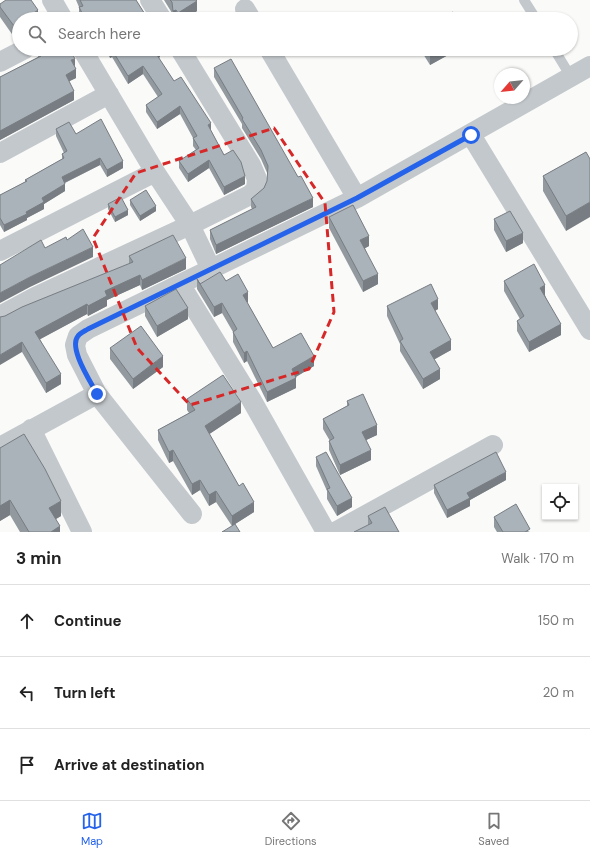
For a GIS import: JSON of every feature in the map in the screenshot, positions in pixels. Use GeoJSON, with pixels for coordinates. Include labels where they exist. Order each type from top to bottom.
{"type":"FeatureCollection","features":[{"type":"Feature","properties":{"kind":"street"},"geometry":{"type":"LineString","coordinates":[[52,0],[59,12]]}},
{"type":"Feature","properties":{"kind":"street"},"geometry":{"type":"LineString","coordinates":[[150,0],[158,12]]}},
{"type":"Feature","properties":{"kind":"street"},"geometry":{"type":"LineString","coordinates":[[0,62],[12,56]]}},
{"type":"Feature","properties":{"kind":"street"},"geometry":{"type":"LineString","coordinates":[[86,56],[155,172],[190,225],[211,269]]}},
{"type":"Feature","properties":{"kind":"street"},"geometry":{"type":"LineString","coordinates":[[0,316],[35,297],[190,225],[250,195],[256,189],[257,179],[251,165],[184,56]]}},
{"type":"Feature","properties":{"kind":"street"},"geometry":{"type":"LineString","coordinates":[[273,56],[357,198]]}},
{"type":"Feature","properties":{"kind":"street"},"geometry":{"type":"LineString","coordinates":[[192,514],[97,394],[77,355],[75,345],[78,336],[88,329],[357,198],[471,135],[590,66]]}},
{"type":"Feature","properties":{"kind":"street"},"geometry":{"type":"LineString","coordinates":[[0,153],[109,94]]}},
{"type":"Feature","properties":{"kind":"street"},"geometry":{"type":"LineString","coordinates":[[471,135],[590,330]]}},
{"type":"Feature","properties":{"kind":"street"},"geometry":{"type":"LineString","coordinates":[[0,251],[155,172]]}},
{"type":"Feature","properties":{"kind":"street"},"geometry":{"type":"LineString","coordinates":[[180,284],[250,399],[326,532]]}},
{"type":"Feature","properties":{"kind":"street"},"geometry":{"type":"LineString","coordinates":[[0,447],[97,394]]}},
{"type":"Feature","properties":{"kind":"street"},"geometry":{"type":"LineString","coordinates":[[32,429],[82,532]]}},
{"type":"Feature","properties":{"kind":"street"},"geometry":{"type":"LineString","coordinates":[[335,532],[493,445]]}},
{"type":"Feature","properties":{"kind":"lane"},"geometry":{"type":"LineString","coordinates":[[524,0],[532,12]]}},
{"type":"Feature","properties":{"kind":"lane"},"geometry":{"type":"LineString","coordinates":[[558,56],[571,77]]}},
{"type":"Feature","properties":{"kind":"highlighted area"},"geometry":{"type":"Polygon","coordinates":[[[274,128],[325,203],[334,312],[309,369],[190,405],[137,348],[93,238],[136,173],[274,128]]]}},
{"type":"Feature","properties":{"kind":"building"},"geometry":{"type":"Polygon","coordinates":[[[6,0],[31,0],[38,10],[35,12],[12,12],[12,23],[0,7],[0,4],[6,0]]]}},
{"type":"Feature","properties":{"kind":"building"},"geometry":{"type":"Polygon","coordinates":[[[80,0],[136,0],[144,12],[82,12],[79,7],[83,6],[80,0]]]}},
{"type":"Feature","properties":{"kind":"building"},"geometry":{"type":"Polygon","coordinates":[[[170,0],[197,1],[180,12],[176,10],[173,11],[172,2],[170,0]]]}},
{"type":"Feature","properties":{"kind":"building"},"geometry":{"type":"Polygon","coordinates":[[[41,56],[74,56],[75,59],[71,60],[76,69],[66,75],[74,91],[0,131],[0,77],[41,56]]]}},
{"type":"Feature","properties":{"kind":"building"},"geometry":{"type":"Polygon","coordinates":[[[116,56],[158,56],[174,81],[181,77],[211,123],[208,125],[224,155],[233,150],[241,162],[245,176],[224,187],[209,160],[188,174],[179,161],[199,148],[193,138],[197,136],[180,106],[157,122],[146,105],[162,94],[143,66],[128,76],[116,56]]]}},
{"type":"Feature","properties":{"kind":"building"},"geometry":{"type":"Polygon","coordinates":[[[231,59],[298,177],[301,176],[313,198],[216,245],[210,230],[256,207],[251,199],[264,188],[267,181],[268,166],[261,150],[214,68],[231,59]]]}},
{"type":"Feature","properties":{"kind":"building"},"geometry":{"type":"Polygon","coordinates":[[[101,119],[123,161],[107,170],[100,158],[62,177],[65,184],[42,198],[44,202],[26,212],[27,214],[4,225],[0,218],[0,195],[27,181],[25,180],[64,158],[62,154],[67,151],[56,129],[69,122],[76,134],[101,119]]]}},
{"type":"Feature","properties":{"kind":"building"},"geometry":{"type":"Polygon","coordinates":[[[586,152],[590,159],[590,202],[566,216],[543,176],[586,152]]]}},
{"type":"Feature","properties":{"kind":"building"},"geometry":{"type":"Polygon","coordinates":[[[146,190],[156,206],[140,216],[130,200],[146,190]]]}},
{"type":"Feature","properties":{"kind":"building"},"geometry":{"type":"Polygon","coordinates":[[[121,197],[128,210],[115,217],[108,204],[121,197]]]}},
{"type":"Feature","properties":{"kind":"building"},"geometry":{"type":"Polygon","coordinates":[[[353,205],[369,236],[360,240],[378,274],[363,281],[329,217],[353,205]]]}},
{"type":"Feature","properties":{"kind":"building"},"geometry":{"type":"Polygon","coordinates":[[[510,211],[523,233],[506,241],[494,219],[510,211]]]}},
{"type":"Feature","properties":{"kind":"building"},"geometry":{"type":"Polygon","coordinates":[[[83,229],[93,247],[0,293],[0,265],[41,240],[45,248],[66,237],[67,240],[83,229]]]}},
{"type":"Feature","properties":{"kind":"building"},"geometry":{"type":"Polygon","coordinates":[[[173,235],[186,258],[142,280],[140,275],[105,291],[107,296],[88,306],[87,304],[35,332],[61,374],[46,383],[22,342],[0,355],[0,317],[133,262],[129,256],[173,235]]]}},
{"type":"Feature","properties":{"kind":"building"},"geometry":{"type":"Polygon","coordinates":[[[534,264],[545,285],[540,288],[561,324],[529,342],[517,321],[524,316],[504,281],[534,264]]]}},
{"type":"Feature","properties":{"kind":"building"},"geometry":{"type":"Polygon","coordinates":[[[220,272],[226,281],[238,274],[248,292],[243,295],[273,348],[301,333],[314,356],[292,369],[296,378],[267,392],[247,351],[244,353],[233,332],[237,329],[222,303],[214,307],[200,284],[220,272]]]}},
{"type":"Feature","properties":{"kind":"building"},"geometry":{"type":"Polygon","coordinates":[[[431,284],[438,299],[431,303],[451,340],[430,352],[440,369],[423,379],[400,341],[403,339],[387,306],[431,284]]]}},
{"type":"Feature","properties":{"kind":"building"},"geometry":{"type":"Polygon","coordinates":[[[176,289],[188,308],[157,326],[145,306],[176,289]]]}},
{"type":"Feature","properties":{"kind":"building"},"geometry":{"type":"Polygon","coordinates":[[[141,326],[163,356],[133,379],[110,348],[141,326]]]}},
{"type":"Feature","properties":{"kind":"building"},"geometry":{"type":"Polygon","coordinates":[[[223,375],[241,402],[205,426],[239,486],[243,483],[254,502],[232,516],[216,491],[209,495],[200,480],[192,484],[173,450],[169,452],[158,430],[195,410],[187,399],[223,375]]]}},
{"type":"Feature","properties":{"kind":"building"},"geometry":{"type":"Polygon","coordinates":[[[363,394],[377,425],[362,432],[371,450],[340,465],[329,441],[334,438],[323,419],[349,405],[347,401],[363,394]]]}},
{"type":"Feature","properties":{"kind":"building"},"geometry":{"type":"Polygon","coordinates":[[[24,434],[45,469],[61,501],[49,508],[60,526],[51,532],[29,532],[10,500],[0,506],[0,448],[24,434]]]}},
{"type":"Feature","properties":{"kind":"building"},"geometry":{"type":"Polygon","coordinates":[[[326,452],[352,498],[337,506],[327,489],[330,488],[316,457],[326,452]]]}},
{"type":"Feature","properties":{"kind":"building"},"geometry":{"type":"Polygon","coordinates":[[[496,452],[506,472],[467,493],[470,498],[447,510],[434,485],[496,452]]]}},
{"type":"Feature","properties":{"kind":"building"},"geometry":{"type":"Polygon","coordinates":[[[516,504],[530,529],[525,532],[503,532],[494,517],[516,504]]]}},
{"type":"Feature","properties":{"kind":"building"},"geometry":{"type":"Polygon","coordinates":[[[385,507],[399,532],[354,532],[372,523],[368,516],[385,507]]]}},
{"type":"Feature","properties":{"kind":"building"},"geometry":{"type":"Polygon","coordinates":[[[235,524],[240,532],[222,532],[235,524]]]}},
{"type":"Feature","properties":{"kind":"route"},"geometry":{"type":"LineString","coordinates":[[97,394],[77,355],[75,345],[78,336],[88,329],[357,198],[471,135]]}}]}
